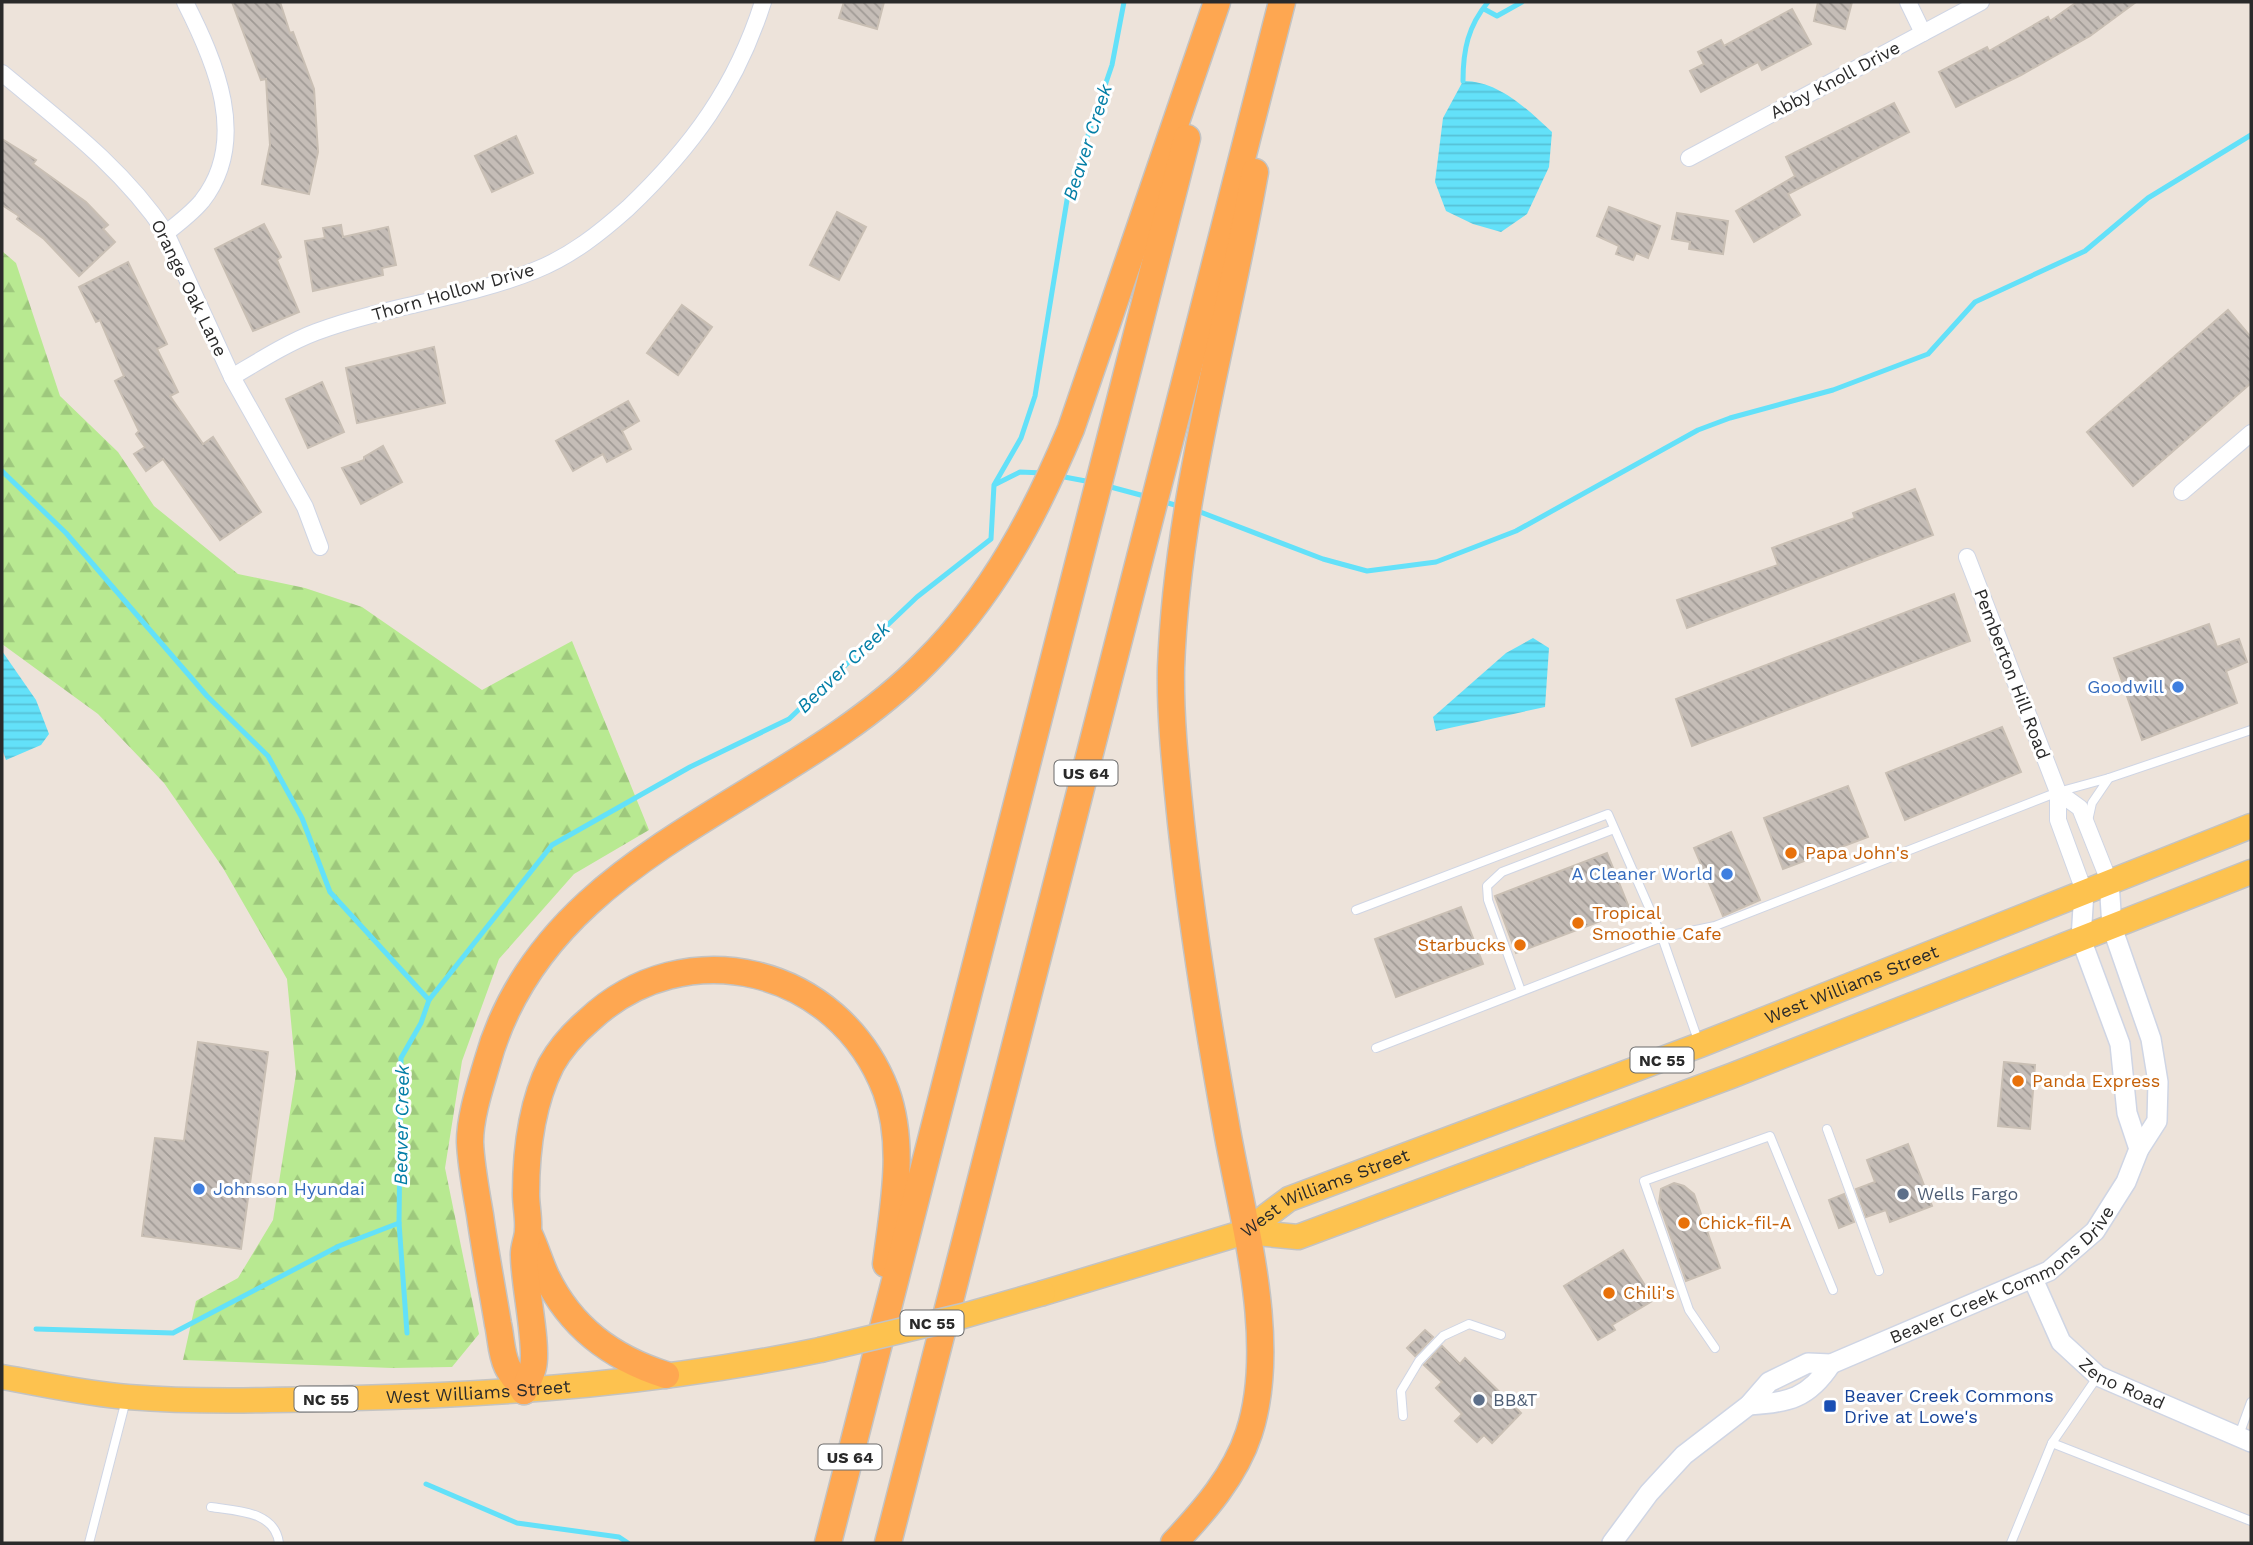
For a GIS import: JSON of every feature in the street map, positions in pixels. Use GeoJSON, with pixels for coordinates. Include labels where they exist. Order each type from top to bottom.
{"type":"FeatureCollection","features":[{"type":"Feature","properties":{"kind":"highway","name":"US 64"},"geometry":{"type":"LineString","coordinates":[[828,1543],[1219,2]]}},
{"type":"Feature","properties":{"kind":"highway"},"geometry":{"type":"LineString","coordinates":[[524,1391],[506,1364],[485,1252],[470,1139],[495,1032],[515,990],[568,920],[600,892],[646,857],[843,732],[878,706],[926,663],[968,616],[1007,563],[1043,497],[1071,429],[1219,2]]}},
{"type":"Feature","properties":{"kind":"highway","name":"US 64"},"geometry":{"type":"LineString","coordinates":[[888,1543],[1284,2]]}},
{"type":"Feature","properties":{"kind":"highway"},"geometry":{"type":"LineString","coordinates":[[1174,1543],[1204,1511],[1229,1475],[1249,1433],[1258,1392],[1260,1348],[1257,1293],[1189,894],[1175,758],[1171,670],[1178,578],[1194,476],[1241,254],[1284,2]]}},
{"type":"Feature","properties":{"kind":"highway"},"geometry":{"type":"LineString","coordinates":[[524,1391],[534,1364],[523,1254],[528,1231],[526,1168],[538,1097],[552,1064],[575,1033],[603,1006],[634,988],[673,974],[706,970],[763,976],[800,990],[835,1014],[871,1059],[887,1094],[895,1137],[896,1180],[872,1372]]}},
{"type":"Feature","properties":{"kind":"highway"},"geometry":{"type":"LineString","coordinates":[[528,1231],[560,1303],[578,1325],[609,1351],[638,1366],[666,1375]]}},
{"type":"Feature","properties":{"kind":"main road","name":"West Williams Street"},"geometry":{"type":"LineString","coordinates":[[2,1377],[127,1397],[299,1400],[524,1391],[666,1375],[784,1357],[963,1316],[1245,1232],[1289,1199],[1700,1045],[2251,826]]}},
{"type":"Feature","properties":{"kind":"main road","name":"West Williams Street"},"geometry":{"type":"LineString","coordinates":[[1245,1232],[1298,1237],[1731,1076],[2251,872]]}},
{"type":"Feature","properties":{"kind":"street"},"geometry":{"type":"LineString","coordinates":[[166,233],[192,212],[213,184],[227,135],[226,113],[219,85],[185,2]]}},
{"type":"Feature","properties":{"kind":"street","name":"Thorn Hollow Drive"},"geometry":{"type":"LineString","coordinates":[[232,377],[314,333],[506,281],[538,269],[592,239],[643,193],[681,154],[707,121],[742,58],[763,2]]}},
{"type":"Feature","properties":{"kind":"street"},"geometry":{"type":"LineString","coordinates":[[1908,2],[1923,33]]}},
{"type":"Feature","properties":{"kind":"street","name":"Abby Knoll Drive"},"geometry":{"type":"LineString","coordinates":[[1689,158],[1981,2]]}},
{"type":"Feature","properties":{"kind":"street","name":"Orange Oak Lane"},"geometry":{"type":"LineString","coordinates":[[2,73],[113,167],[132,186],[166,233],[232,377],[305,507],[320,547]]}},
{"type":"Feature","properties":{"kind":"street"},"geometry":{"type":"LineString","coordinates":[[2182,492],[2251,433]]}},
{"type":"Feature","properties":{"kind":"street","name":"Pemberton Hill Road"},"geometry":{"type":"LineString","coordinates":[[1967,557],[2057,792],[2057,820],[2084,891]]}},
{"type":"Feature","properties":{"kind":"street","name":"Pemberton Hill Road"},"geometry":{"type":"LineString","coordinates":[[2057,792],[2080,808],[2109,881]]}},
{"type":"Feature","properties":{"kind":"street","name":"Beaver Creek Commons Drive"},"geometry":{"type":"LineString","coordinates":[[1612,1543],[1649,1493],[1684,1455],[1749,1405],[1769,1382],[1808,1363],[1831,1364],[2034,1279],[2069,1257],[2095,1231],[2126,1182],[2139,1149],[2157,1121],[2156,1060],[2112,927],[2109,881]]}},
{"type":"Feature","properties":{"kind":"street"},"geometry":{"type":"LineString","coordinates":[[2084,891],[2081,939],[2120,1044],[2127,1113],[2139,1149]]}},
{"type":"Feature","properties":{"kind":"street","name":"Zeno Road"},"geometry":{"type":"LineString","coordinates":[[2034,1279],[2061,1342],[2098,1376],[2245,1439]]}},
{"type":"Feature","properties":{"kind":"lane"},"geometry":{"type":"LineString","coordinates":[[1376,1048],[1662,937],[1715,926],[2057,792],[2109,778],[2251,730]]}},
{"type":"Feature","properties":{"kind":"lane"},"geometry":{"type":"LineString","coordinates":[[2087,824],[2092,803],[2109,778]]}},
{"type":"Feature","properties":{"kind":"lane"},"geometry":{"type":"LineString","coordinates":[[1356,910],[1608,814],[1662,937],[1700,1045]]}},
{"type":"Feature","properties":{"kind":"lane"},"geometry":{"type":"LineString","coordinates":[[1521,990],[1488,900],[1487,886],[1502,872],[1614,829]]}},
{"type":"Feature","properties":{"kind":"lane"},"geometry":{"type":"LineString","coordinates":[[1827,1129],[1879,1271]]}},
{"type":"Feature","properties":{"kind":"lane"},"geometry":{"type":"LineString","coordinates":[[1715,1348],[1689,1310],[1644,1181],[1770,1136],[1833,1290]]}},
{"type":"Feature","properties":{"kind":"lane"},"geometry":{"type":"LineString","coordinates":[[1403,1416],[1401,1391],[1419,1361],[1443,1336],[1469,1324],[1501,1335]]}},
{"type":"Feature","properties":{"kind":"lane"},"geometry":{"type":"LineString","coordinates":[[2011,1543],[2052,1443],[2098,1376]]}},
{"type":"Feature","properties":{"kind":"lane"},"geometry":{"type":"LineString","coordinates":[[89,1543],[127,1397]]}},
{"type":"Feature","properties":{"kind":"lane"},"geometry":{"type":"LineString","coordinates":[[2245,1439],[2251,1402]]}},
{"type":"Feature","properties":{"kind":"lane"},"geometry":{"type":"LineString","coordinates":[[2052,1443],[2251,1521]]}},
{"type":"Feature","properties":{"kind":"lane"},"geometry":{"type":"LineString","coordinates":[[211,1507],[266,1519],[277,1532],[279,1543]]}},
{"type":"Feature","properties":{"kind":"green space"},"geometry":{"type":"Polygon","coordinates":[[[2,251],[16,263],[60,396],[118,452],[154,506],[238,574],[305,588],[362,607],[482,690],[572,641],[649,830],[574,874],[499,959],[462,1061],[445,1168],[479,1334],[452,1367],[392,1368],[183,1360],[196,1301],[238,1278],[273,1220],[296,1074],[287,979],[223,868],[164,783],[98,714],[2,644],[2,251]]]}},
{"type":"Feature","properties":{"kind":"water"},"geometry":{"type":"Polygon","coordinates":[[[1463,81],[1476,82],[1500,91],[1552,132],[1549,167],[1527,214],[1501,232],[1473,224],[1446,211],[1435,182],[1443,118],[1463,81]]]}},
{"type":"Feature","properties":{"kind":"water"},"geometry":{"type":"Polygon","coordinates":[[[1533,638],[1549,648],[1545,707],[1436,731],[1433,717],[1506,653],[1533,638]]]}},
{"type":"Feature","properties":{"kind":"water"},"geometry":{"type":"Polygon","coordinates":[[[2,651],[36,700],[49,734],[41,745],[6,760],[2,749],[2,651]]]}},
{"type":"Feature","properties":{"kind":"building"},"geometry":{"type":"Polygon","coordinates":[[[232,2],[280,2],[290,33],[293,32],[314,89],[318,152],[309,194],[262,184],[270,145],[266,79],[261,80],[232,2]]]}},
{"type":"Feature","properties":{"kind":"building"},"geometry":{"type":"Polygon","coordinates":[[[844,2],[884,2],[877,29],[839,18],[844,2]]]}},
{"type":"Feature","properties":{"kind":"building"},"geometry":{"type":"Polygon","coordinates":[[[1818,2],[1852,2],[1845,29],[1814,21],[1818,2]]]}},
{"type":"Feature","properties":{"kind":"building"},"geometry":{"type":"Polygon","coordinates":[[[2077,2],[2136,2],[2090,36],[2021,75],[1956,107],[1939,72],[1987,47],[1989,51],[2048,17],[2050,21],[2077,2]]]}},
{"type":"Feature","properties":{"kind":"building"},"geometry":{"type":"Polygon","coordinates":[[[1792,9],[1811,44],[1762,70],[1758,62],[1701,92],[1690,71],[1704,64],[1698,52],[1721,40],[1724,46],[1792,9]]]}},
{"type":"Feature","properties":{"kind":"building"},"geometry":{"type":"Polygon","coordinates":[[[1894,103],[1909,132],[1788,194],[1800,215],[1754,242],[1736,211],[1795,176],[1786,157],[1894,103]]]}},
{"type":"Feature","properties":{"kind":"building"},"geometry":{"type":"Polygon","coordinates":[[[516,136],[533,173],[492,192],[475,156],[516,136]]]}},
{"type":"Feature","properties":{"kind":"building"},"geometry":{"type":"Polygon","coordinates":[[[2,139],[36,160],[33,164],[86,202],[108,225],[103,229],[115,242],[79,276],[44,239],[17,219],[19,216],[2,205],[2,139]]]}},
{"type":"Feature","properties":{"kind":"building"},"geometry":{"type":"Polygon","coordinates":[[[1609,207],[1660,226],[1648,258],[1636,253],[1633,260],[1616,254],[1619,246],[1597,236],[1609,207]]]}},
{"type":"Feature","properties":{"kind":"building"},"geometry":{"type":"Polygon","coordinates":[[[837,212],[866,227],[839,280],[810,265],[837,212]]]}},
{"type":"Feature","properties":{"kind":"building"},"geometry":{"type":"Polygon","coordinates":[[[1677,213],[1728,221],[1723,254],[1689,249],[1690,242],[1672,239],[1677,213]]]}},
{"type":"Feature","properties":{"kind":"building"},"geometry":{"type":"Polygon","coordinates":[[[264,224],[281,257],[277,260],[299,312],[253,331],[215,249],[264,224]]]}},
{"type":"Feature","properties":{"kind":"building"},"geometry":{"type":"Polygon","coordinates":[[[341,225],[343,237],[388,227],[396,265],[382,268],[383,275],[313,291],[305,241],[325,238],[323,228],[341,225]]]}},
{"type":"Feature","properties":{"kind":"building"},"geometry":{"type":"Polygon","coordinates":[[[128,262],[167,344],[157,349],[178,392],[170,396],[203,444],[213,437],[261,512],[220,540],[163,459],[146,471],[134,454],[145,447],[136,434],[139,431],[115,381],[124,376],[100,320],[96,322],[79,287],[128,262]]]}},
{"type":"Feature","properties":{"kind":"building"},"geometry":{"type":"Polygon","coordinates":[[[682,305],[712,327],[678,375],[647,353],[682,305]]]}},
{"type":"Feature","properties":{"kind":"building"},"geometry":{"type":"Polygon","coordinates":[[[2228,310],[2251,337],[2251,383],[2133,486],[2087,432],[2228,310]]]}},
{"type":"Feature","properties":{"kind":"building"},"geometry":{"type":"Polygon","coordinates":[[[434,347],[445,403],[357,423],[346,368],[434,347]]]}},
{"type":"Feature","properties":{"kind":"building"},"geometry":{"type":"Polygon","coordinates":[[[322,382],[344,432],[308,448],[286,399],[322,382]]]}},
{"type":"Feature","properties":{"kind":"building"},"geometry":{"type":"Polygon","coordinates":[[[628,401],[639,421],[622,431],[631,449],[607,462],[603,454],[573,471],[556,441],[628,401]]]}},
{"type":"Feature","properties":{"kind":"building"},"geometry":{"type":"Polygon","coordinates":[[[383,446],[402,482],[361,504],[342,468],[364,460],[364,457],[383,446]]]}},
{"type":"Feature","properties":{"kind":"building"},"geometry":{"type":"Polygon","coordinates":[[[1915,489],[1933,535],[1687,628],[1677,600],[1778,565],[1772,548],[1855,518],[1853,513],[1915,489]]]}},
{"type":"Feature","properties":{"kind":"building"},"geometry":{"type":"Polygon","coordinates":[[[1954,594],[1970,641],[1692,746],[1676,699],[1954,594]]]}},
{"type":"Feature","properties":{"kind":"building","name":"Goodwill"},"geometry":{"type":"Polygon","coordinates":[[[2209,624],[2217,647],[2239,639],[2247,662],[2226,671],[2237,703],[2142,740],[2114,658],[2209,624]]]}},
{"type":"Feature","properties":{"kind":"building"},"geometry":{"type":"Polygon","coordinates":[[[2002,727],[2021,772],[1905,820],[1886,773],[2002,727]]]}},
{"type":"Feature","properties":{"kind":"building"},"geometry":{"type":"Polygon","coordinates":[[[1848,786],[1868,837],[1783,869],[1764,818],[1848,786]]]}},
{"type":"Feature","properties":{"kind":"building","name":"A Cleaner World"},"geometry":{"type":"Polygon","coordinates":[[[1731,832],[1760,900],[1723,916],[1694,848],[1731,832]]]}},
{"type":"Feature","properties":{"kind":"building"},"geometry":{"type":"Polygon","coordinates":[[[1607,853],[1630,910],[1516,953],[1495,896],[1607,853]]]}},
{"type":"Feature","properties":{"kind":"building"},"geometry":{"type":"Polygon","coordinates":[[[1461,907],[1483,964],[1396,997],[1375,939],[1461,907]]]}},
{"type":"Feature","properties":{"kind":"building","name":"Johnson Hyundai"},"geometry":{"type":"Polygon","coordinates":[[[198,1042],[268,1052],[241,1249],[142,1236],[155,1138],[184,1141],[198,1042]]]}},
{"type":"Feature","properties":{"kind":"building","name":"Panda Express"},"geometry":{"type":"Polygon","coordinates":[[[2004,1062],[2035,1065],[2030,1129],[1998,1126],[2004,1062]]]}},
{"type":"Feature","properties":{"kind":"building","name":"Wells Fargo"},"geometry":{"type":"Polygon","coordinates":[[[1908,1144],[1932,1206],[1890,1222],[1886,1210],[1866,1217],[1856,1189],[1875,1182],[1867,1160],[1908,1144]]]}},
{"type":"Feature","properties":{"kind":"building","name":"Chick-fil-A"},"geometry":{"type":"Polygon","coordinates":[[[1674,1183],[1684,1186],[1694,1194],[1720,1268],[1686,1281],[1659,1203],[1661,1189],[1674,1183]]]}},
{"type":"Feature","properties":{"kind":"building"},"geometry":{"type":"Polygon","coordinates":[[[1844,1194],[1854,1222],[1839,1228],[1829,1200],[1844,1194]]]}},
{"type":"Feature","properties":{"kind":"building","name":"Chili's"},"geometry":{"type":"Polygon","coordinates":[[[1623,1250],[1654,1300],[1612,1325],[1615,1330],[1598,1340],[1564,1286],[1623,1250]]]}},
{"type":"Feature","properties":{"kind":"building"},"geometry":{"type":"Polygon","coordinates":[[[1425,1330],[1433,1337],[1415,1356],[1407,1348],[1425,1330]]]}},
{"type":"Feature","properties":{"kind":"building","name":"BB&T"},"geometry":{"type":"Polygon","coordinates":[[[1442,1346],[1460,1364],[1465,1358],[1521,1413],[1492,1443],[1484,1435],[1477,1442],[1455,1421],[1462,1414],[1436,1388],[1442,1382],[1424,1365],[1442,1346]]]}},
{"type":"Feature","properties":{"kind":"waterway","name":"Beaver Creek"},"geometry":{"type":"LineString","coordinates":[[407,1333],[399,1223],[401,1058],[421,1023],[429,1000],[552,845],[690,767],[789,719],[917,597],[991,539],[994,485],[1021,438],[1035,396],[1068,194],[1112,65],[1124,2]]}},
{"type":"Feature","properties":{"kind":"waterway"},"geometry":{"type":"LineString","coordinates":[[1463,81],[1464,59],[1471,29],[1488,2]]}},
{"type":"Feature","properties":{"kind":"waterway"},"geometry":{"type":"LineString","coordinates":[[1484,9],[1497,16],[1522,2]]}},
{"type":"Feature","properties":{"kind":"waterway"},"geometry":{"type":"LineString","coordinates":[[1195,510],[1323,559],[1367,571],[1436,562],[1516,531],[1698,430],[1730,418],[1833,390],[1928,354],[1975,302],[2085,251],[2148,198],[2251,135]]}},
{"type":"Feature","properties":{"kind":"waterway"},"geometry":{"type":"LineString","coordinates":[[2,471],[66,533],[207,696],[268,756],[302,818],[330,892],[429,1000]]}},
{"type":"Feature","properties":{"kind":"waterway"},"geometry":{"type":"LineString","coordinates":[[996,484],[1020,472],[1043,473]]}},
{"type":"Feature","properties":{"kind":"waterway"},"geometry":{"type":"LineString","coordinates":[[1059,476],[1091,482]]}},
{"type":"Feature","properties":{"kind":"waterway"},"geometry":{"type":"LineString","coordinates":[[1107,486],[1148,497]]}},
{"type":"Feature","properties":{"kind":"waterway"},"geometry":{"type":"LineString","coordinates":[[1161,501],[1182,507]]}},
{"type":"Feature","properties":{"kind":"waterway"},"geometry":{"type":"LineString","coordinates":[[36,1329],[173,1333],[339,1246],[399,1223]]}},
{"type":"Feature","properties":{"kind":"waterway","name":"Beaver Creek"},"geometry":{"type":"LineString","coordinates":[[426,1484],[517,1523],[619,1537],[628,1543]]}},
{"type":"Feature","properties":{"kind":"place","name":"Goodwill"},"geometry":{"type":"Point","coordinates":[2178,687]}},
{"type":"Feature","properties":{"kind":"place","name":"Papa John's"},"geometry":{"type":"Point","coordinates":[1791,853]}},
{"type":"Feature","properties":{"kind":"place","name":"A Cleaner World"},"geometry":{"type":"Point","coordinates":[1727,874]}},
{"type":"Feature","properties":{"kind":"place","name":"Tropical Smoothie Cafe"},"geometry":{"type":"Point","coordinates":[1578,923]}},
{"type":"Feature","properties":{"kind":"place","name":"Starbucks"},"geometry":{"type":"Point","coordinates":[1520,945]}},
{"type":"Feature","properties":{"kind":"place","name":"Panda Express"},"geometry":{"type":"Point","coordinates":[2018,1081]}},
{"type":"Feature","properties":{"kind":"place","name":"Johnson Hyundai"},"geometry":{"type":"Point","coordinates":[199,1189]}},
{"type":"Feature","properties":{"kind":"place","name":"Wells Fargo"},"geometry":{"type":"Point","coordinates":[1903,1194]}},
{"type":"Feature","properties":{"kind":"place","name":"Chick-fil-A"},"geometry":{"type":"Point","coordinates":[1684,1223]}},
{"type":"Feature","properties":{"kind":"place","name":"Chili's"},"geometry":{"type":"Point","coordinates":[1609,1293]}},
{"type":"Feature","properties":{"kind":"place","name":"BB&T"},"geometry":{"type":"Point","coordinates":[1479,1400]}},
{"type":"Feature","properties":{"kind":"place","name":"Beaver Creek Commons Drive at Lowe's"},"geometry":{"type":"Point","coordinates":[1830,1406]}}]}
